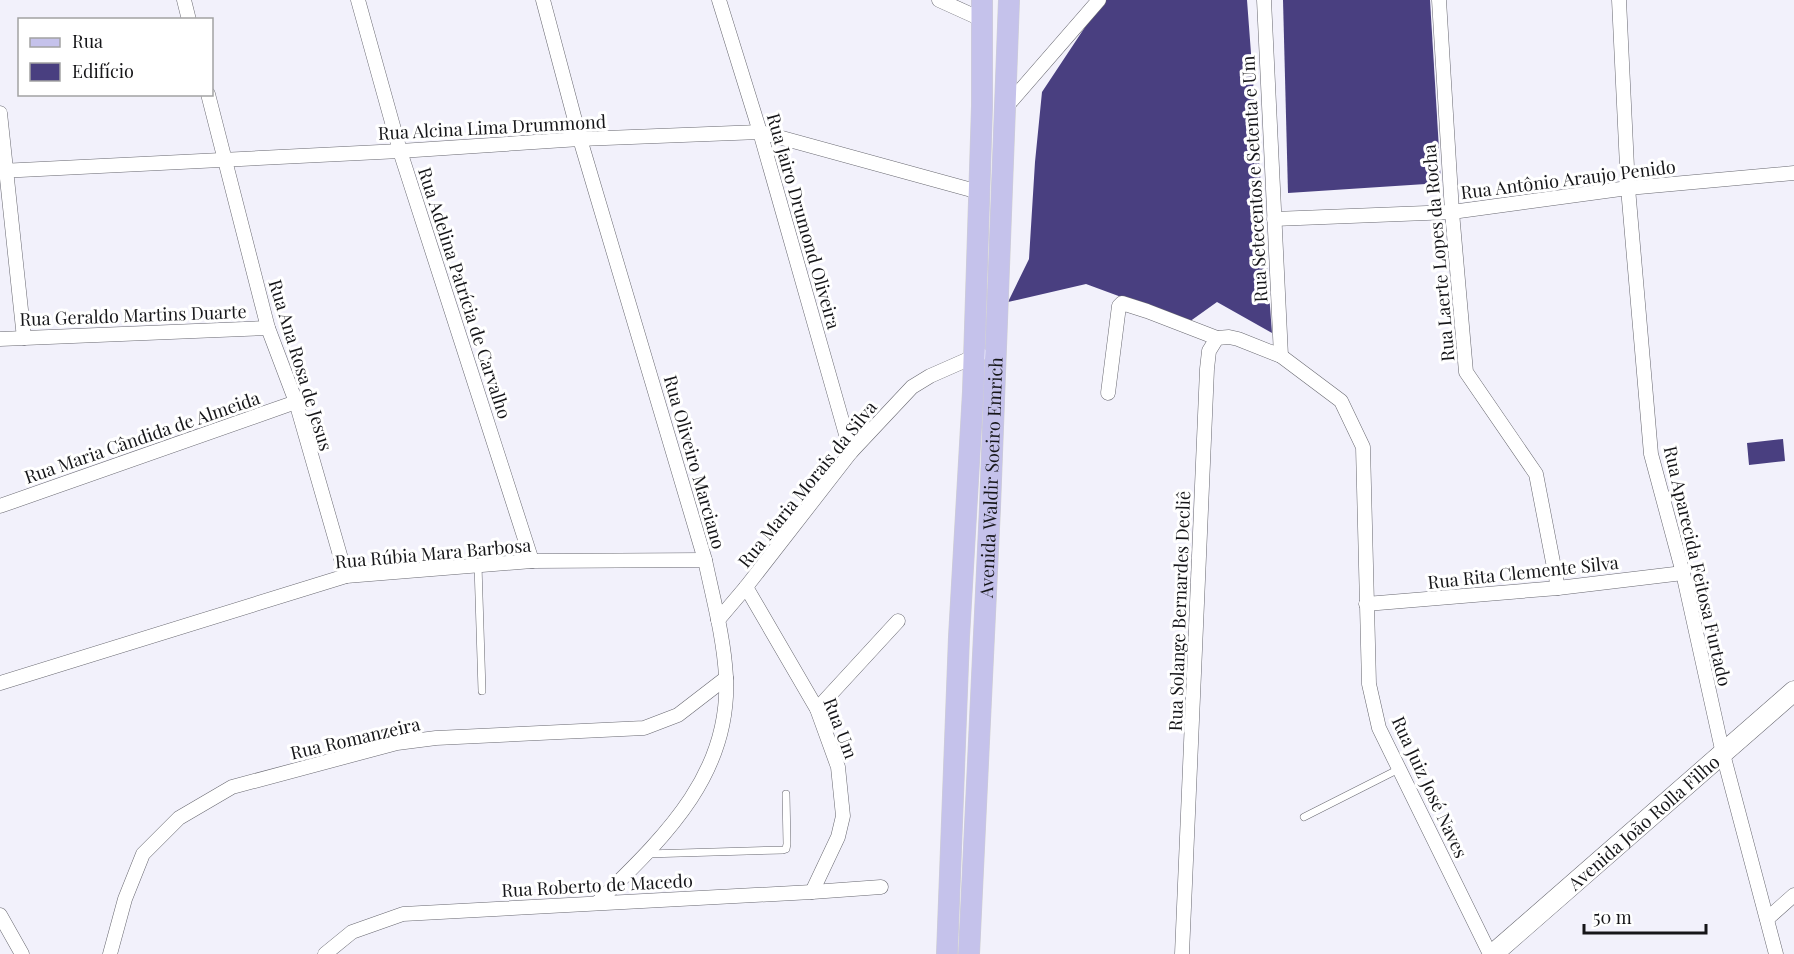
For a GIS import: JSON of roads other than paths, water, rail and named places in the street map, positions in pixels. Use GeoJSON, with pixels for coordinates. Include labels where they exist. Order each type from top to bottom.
{"type":"FeatureCollection","features":[{"type":"Feature","properties":{"kind":"main road","name":"Avenida Waldir Soeiro Emrich"},"geometry":{"type":"LineString","coordinates":[[969,954],[990,507],[994,347],[1009,0]]}},
{"type":"Feature","properties":{"kind":"main road","name":"Avenida Waldir Soeiro Emrich"},"geometry":{"type":"LineString","coordinates":[[947,954],[959,637],[974,357],[982,106],[982,9]]}},
{"type":"Feature","properties":{"kind":"street"},"geometry":{"type":"LineString","coordinates":[[184,0],[188,18]]}},
{"type":"Feature","properties":{"kind":"street","name":"Rua Adelina Patrícia de Carvalho"},"geometry":{"type":"LineString","coordinates":[[358,0],[400,151],[532,561]]}},
{"type":"Feature","properties":{"kind":"street","name":"Rua Oliveiro Marciano"},"geometry":{"type":"LineString","coordinates":[[543,0],[580,139],[705,560],[718,620],[726,678],[722,735],[697,790],[673,825],[597,903]]}},
{"type":"Feature","properties":{"kind":"street","name":"Rua Jairo Drumond Oliveira"},"geometry":{"type":"LineString","coordinates":[[719,0],[760,132],[851,452]]}},
{"type":"Feature","properties":{"kind":"street"},"geometry":{"type":"LineString","coordinates":[[939,0],[982,9]]}},
{"type":"Feature","properties":{"kind":"street"},"geometry":{"type":"LineString","coordinates":[[1006,107],[1099,0]]}},
{"type":"Feature","properties":{"kind":"street","name":"Rua Setecentos e Setenta e Um"},"geometry":{"type":"LineString","coordinates":[[1264,0],[1281,356]]}},
{"type":"Feature","properties":{"kind":"street","name":"Rua Laerte Lopes da Rocha"},"geometry":{"type":"LineString","coordinates":[[1439,0],[1452,212],[1466,372],[1536,474],[1558,588]]}},
{"type":"Feature","properties":{"kind":"street","name":"Rua Aparecida Feitosa Furtado"},"geometry":{"type":"LineString","coordinates":[[1619,0],[1628,188],[1651,454],[1683,573],[1724,754],[1776,954]]}},
{"type":"Feature","properties":{"kind":"street","name":"Rua Ana Rosa de Jesus"},"geometry":{"type":"LineString","coordinates":[[209,96],[268,328],[296,402],[346,576]]}},
{"type":"Feature","properties":{"kind":"street"},"geometry":{"type":"LineString","coordinates":[[0,113],[3,171],[24,338]]}},
{"type":"Feature","properties":{"kind":"street","name":"Rua Alcina Lima Drummond"},"geometry":{"type":"LineString","coordinates":[[3,171],[400,151],[580,139],[760,132],[979,192]]}},
{"type":"Feature","properties":{"kind":"street","name":"Rua Antônio Araujo Penido"},"geometry":{"type":"LineString","coordinates":[[1274,219],[1452,212],[1628,188],[1794,173]]}},
{"type":"Feature","properties":{"kind":"street"},"geometry":{"type":"LineString","coordinates":[[1108,393],[1119,306],[1122,303],[1217,339],[1228,337],[1238,339],[1281,356]]}},
{"type":"Feature","properties":{"kind":"street","name":"Rua Geraldo Martins Duarte"},"geometry":{"type":"LineString","coordinates":[[0,339],[268,328]]}},
{"type":"Feature","properties":{"kind":"street","name":"Rua Solange Bernardes Decliê"},"geometry":{"type":"LineString","coordinates":[[1182,954],[1207,369],[1209,351],[1217,339]]}},
{"type":"Feature","properties":{"kind":"street","name":"Rua Maria Morais da Silva"},"geometry":{"type":"LineString","coordinates":[[718,620],[851,452],[912,387],[930,376],[994,347]]}},
{"type":"Feature","properties":{"kind":"street","name":"Rua Juiz José Naves"},"geometry":{"type":"LineString","coordinates":[[1281,356],[1341,401],[1363,447],[1369,684],[1379,728],[1492,954]]}},
{"type":"Feature","properties":{"kind":"street","name":"Rua Maria Cândida de Almeida"},"geometry":{"type":"LineString","coordinates":[[0,506],[296,402]]}},
{"type":"Feature","properties":{"kind":"street","name":"Rua Rúbia Mara Barbosa"},"geometry":{"type":"LineString","coordinates":[[0,683],[346,576],[532,561],[705,560]]}},
{"type":"Feature","properties":{"kind":"street","name":"Rua Rita Clemente Silva"},"geometry":{"type":"LineString","coordinates":[[1366,604],[1558,588],[1683,573]]}},
{"type":"Feature","properties":{"kind":"street","name":"Rua Um"},"geometry":{"type":"LineString","coordinates":[[746,587],[817,709],[838,766],[843,816],[838,837],[812,892]]}},
{"type":"Feature","properties":{"kind":"street"},"geometry":{"type":"LineString","coordinates":[[817,709],[898,621]]}},
{"type":"Feature","properties":{"kind":"street","name":"Rua Romanzeira"},"geometry":{"type":"LineString","coordinates":[[110,954],[125,899],[143,854],[179,818],[232,787],[397,743],[436,738],[644,728],[678,716],[726,678]]}},
{"type":"Feature","properties":{"kind":"street","name":"Avenida João Rolla Filho"},"geometry":{"type":"LineString","coordinates":[[1492,954],[1794,691]]}},
{"type":"Feature","properties":{"kind":"street","name":"Rua Roberto de Macedo"},"geometry":{"type":"LineString","coordinates":[[325,954],[352,932],[402,914],[882,887]]}},
{"type":"Feature","properties":{"kind":"street"},"geometry":{"type":"LineString","coordinates":[[1767,919],[1794,895]]}},
{"type":"Feature","properties":{"kind":"street"},"geometry":{"type":"LineString","coordinates":[[0,915],[21,954]]}},
{"type":"Feature","properties":{"kind":"lane"},"geometry":{"type":"LineString","coordinates":[[478,566],[482,691]]}},
{"type":"Feature","properties":{"kind":"lane"},"geometry":{"type":"LineString","coordinates":[[1304,817],[1399,769]]}},
{"type":"Feature","properties":{"kind":"lane"},"geometry":{"type":"LineString","coordinates":[[647,854],[786,849],[786,794]]}}]}
